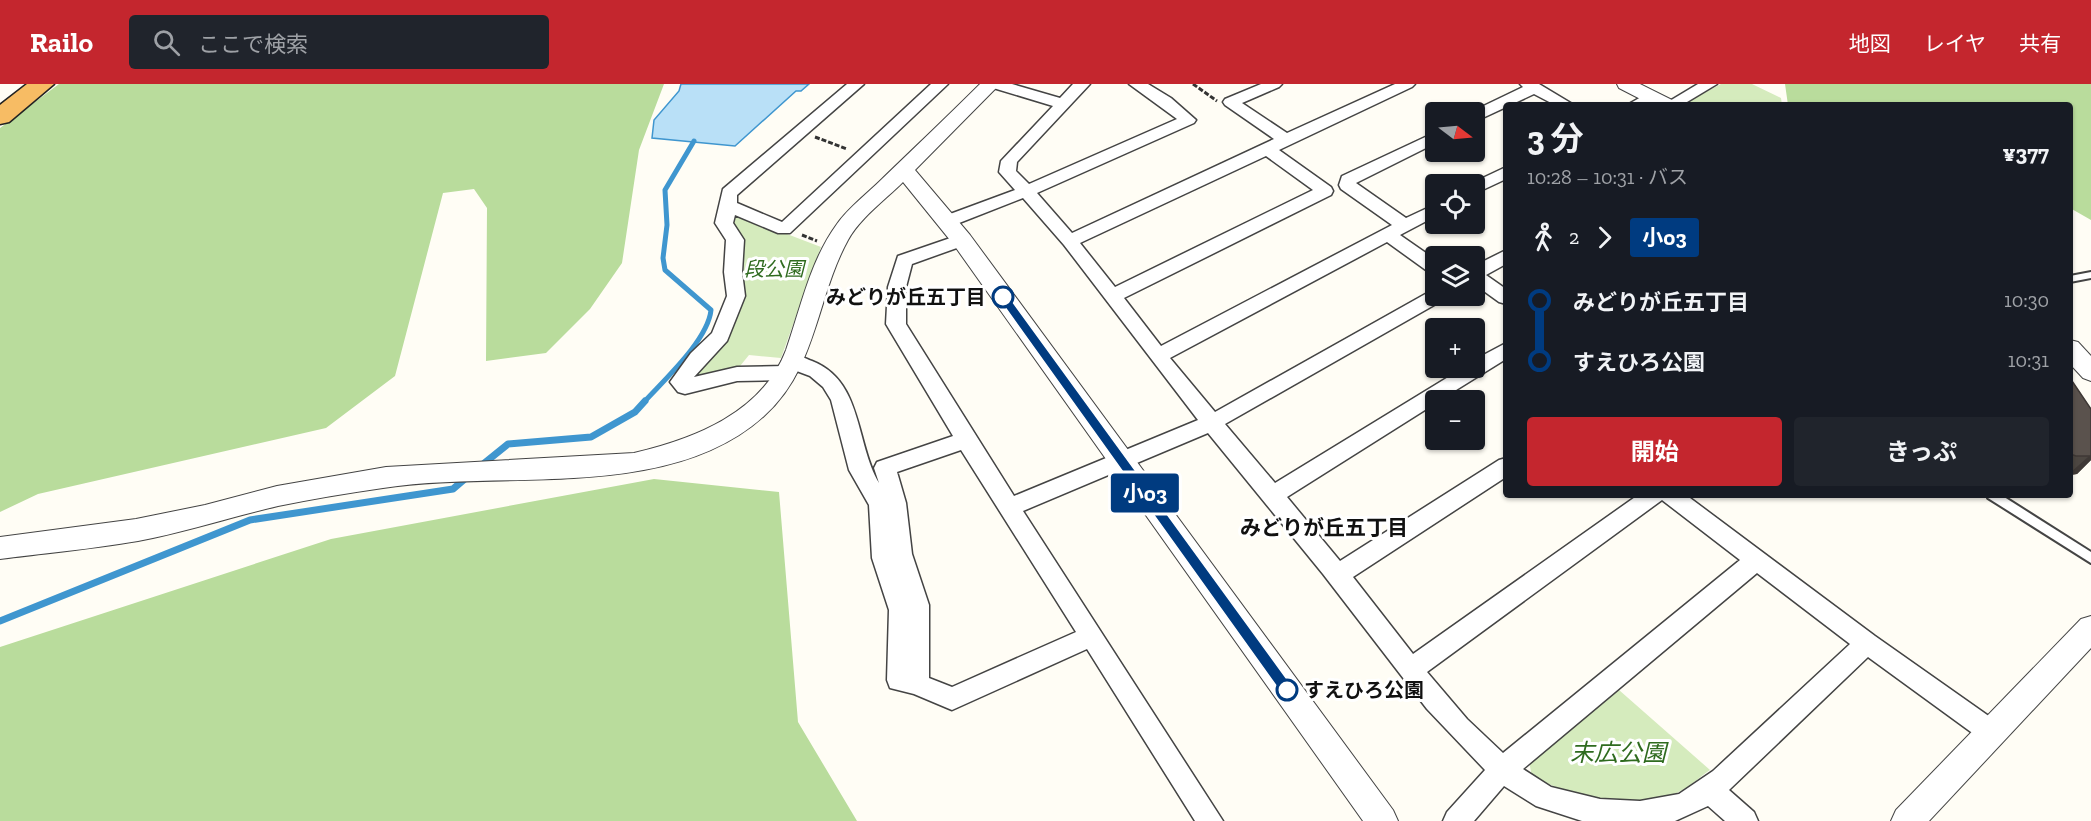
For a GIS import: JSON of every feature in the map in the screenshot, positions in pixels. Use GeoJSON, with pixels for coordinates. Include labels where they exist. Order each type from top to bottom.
{"type":"FeatureCollection","features":[{"type":"Feature","properties":{"kind":"highway"},"geometry":{"type":"LineString","coordinates":[[0,117],[42,84]]}},
{"type":"Feature","properties":{"kind":"street"},"geometry":{"type":"LineString","coordinates":[[855,84],[729,193],[724,222],[735,240],[733,272],[736,296],[720,336],[698,358],[680,382],[685,387],[737,374],[789,367],[817,371],[830,382],[841,399],[860,471],[880,505],[883,558],[901,610],[899,680],[917,684],[952,699],[1091,636]]}},
{"type":"Feature","properties":{"kind":"street"},"geometry":{"type":"LineString","coordinates":[[728,206],[784,229],[940,84]]}},
{"type":"Feature","properties":{"kind":"street"},"geometry":{"type":"LineString","coordinates":[[0,548],[136,530],[205,516],[277,496],[386,477],[634,463],[669,455],[727,432],[745,420],[789,367],[832,246],[846,226],[993,84],[1063,104]]}},
{"type":"Feature","properties":{"kind":"street"},"geometry":{"type":"LineString","coordinates":[[1082,84],[1009,161],[1007,171],[1069,241],[1211,423],[1337,575],[1456,725],[1503,770],[1533,792],[1605,813],[1640,816],[1675,809],[1710,790],[1867,643]]}},
{"type":"Feature","properties":{"kind":"street"},"geometry":{"type":"LineString","coordinates":[[1137,84],[1165,101],[1188,120],[1027,191],[904,260],[897,287],[896,324],[966,440],[1210,821]]}},
{"type":"Feature","properties":{"kind":"street"},"geometry":{"type":"LineString","coordinates":[[1274,84],[1231,102],[1286,140]]}},
{"type":"Feature","properties":{"kind":"street"},"geometry":{"type":"LineString","coordinates":[[1069,241],[1407,84]]}},
{"type":"Feature","properties":{"kind":"street"},"geometry":{"type":"LineString","coordinates":[[1626,84],[1654,102]]}},
{"type":"Feature","properties":{"kind":"street"},"geometry":{"type":"LineString","coordinates":[[1659,102],[1709,84]]}},
{"type":"Feature","properties":{"kind":"street"},"geometry":{"type":"LineString","coordinates":[[1485,111],[1531,86],[1560,102]]}},
{"type":"Feature","properties":{"kind":"street"},"geometry":{"type":"LineString","coordinates":[[1425,142],[1348,180],[1347,185],[1425,258]]}},
{"type":"Feature","properties":{"kind":"street"},"geometry":{"type":"LineString","coordinates":[[1112,296],[1325,191],[1268,149]]}},
{"type":"Feature","properties":{"kind":"street"},"geometry":{"type":"LineString","coordinates":[[904,170],[955,230],[1382,821]]}},
{"type":"Feature","properties":{"kind":"street"},"geometry":{"type":"LineString","coordinates":[[1485,183],[1503,174]]}},
{"type":"Feature","properties":{"kind":"street"},"geometry":{"type":"LineString","coordinates":[[1158,356],[1425,215]]}},
{"type":"Feature","properties":{"kind":"street"},"geometry":{"type":"LineString","coordinates":[[1485,268],[1503,258]]}},
{"type":"Feature","properties":{"kind":"street"},"geometry":{"type":"LineString","coordinates":[[1485,282],[1503,296]]}},
{"type":"Feature","properties":{"kind":"street"},"geometry":{"type":"LineString","coordinates":[[1011,507],[1211,423],[1425,302]]}},
{"type":"Feature","properties":{"kind":"street"},"geometry":{"type":"LineString","coordinates":[[2073,351],[2091,372]]}},
{"type":"Feature","properties":{"kind":"street"},"geometry":{"type":"LineString","coordinates":[[1271,496],[1501,360]]}},
{"type":"Feature","properties":{"kind":"street"},"geometry":{"type":"LineString","coordinates":[[917,684],[917,604],[901,554],[895,503],[885,468],[966,440]]}},
{"type":"Feature","properties":{"kind":"street"},"geometry":{"type":"LineString","coordinates":[[1337,575],[1503,468]]}},
{"type":"Feature","properties":{"kind":"street"},"geometry":{"type":"LineString","coordinates":[[1411,669],[1650,498]]}},
{"type":"Feature","properties":{"kind":"street"},"geometry":{"type":"LineString","coordinates":[[1674,498],[1867,643],[1991,732]]}},
{"type":"Feature","properties":{"kind":"street"},"geometry":{"type":"LineString","coordinates":[[1456,821],[1503,770],[1757,559]]}},
{"type":"Feature","properties":{"kind":"street"},"geometry":{"type":"LineString","coordinates":[[1907,821],[2091,628]]}},
{"type":"Feature","properties":{"kind":"street"},"geometry":{"type":"LineString","coordinates":[[1710,790],[1745,821]]}},
{"type":"Feature","properties":{"kind":"lane"},"geometry":{"type":"LineString","coordinates":[[2073,279],[2091,275]]}},
{"type":"Feature","properties":{"kind":"lane"},"geometry":{"type":"LineString","coordinates":[[2073,279],[2091,284]]}},
{"type":"Feature","properties":{"kind":"lane"},"geometry":{"type":"LineString","coordinates":[[1997,498],[2091,558]]}},
{"type":"Feature","properties":{"kind":"path"},"geometry":{"type":"LineString","coordinates":[[800,132],[864,155]]}},
{"type":"Feature","properties":{"kind":"path"},"geometry":{"type":"LineString","coordinates":[[795,233],[820,242]]}},
{"type":"Feature","properties":{"kind":"green space"},"geometry":{"type":"Polygon","coordinates":[[[59,84],[664,84],[639,150],[622,263],[590,309],[546,353],[486,361],[487,208],[474,189],[443,193],[395,376],[326,428],[38,494],[0,512],[0,128],[59,84]]]}},
{"type":"Feature","properties":{"kind":"green space"},"geometry":{"type":"Polygon","coordinates":[[[1721,84],[1752,84],[1781,98],[1782,102],[1687,102],[1721,84]]]}},
{"type":"Feature","properties":{"kind":"green space"},"geometry":{"type":"Polygon","coordinates":[[[1785,84],[2091,84],[2091,220],[2073,210],[2073,102],[1788,102],[1785,84]]]}},
{"type":"Feature","properties":{"kind":"green space","name":"段公園"},"geometry":{"type":"Polygon","coordinates":[[[740,216],[821,247],[781,358],[749,355],[736,371],[692,381],[700,360],[741,297],[728,219],[740,216]]]}},
{"type":"Feature","properties":{"kind":"green space"},"geometry":{"type":"Polygon","coordinates":[[[654,479],[779,492],[798,722],[857,821],[0,821],[0,647],[331,539],[654,479]]]}},
{"type":"Feature","properties":{"kind":"green space","name":"末広公園"},"geometry":{"type":"Polygon","coordinates":[[[1619,690],[1710,770],[1687,787],[1666,797],[1627,803],[1569,792],[1532,777],[1529,761],[1619,690]]]}},
{"type":"Feature","properties":{"kind":"water"},"geometry":{"type":"Polygon","coordinates":[[[681,84],[809,84],[801,91],[796,91],[735,146],[652,138],[654,120],[679,91],[681,84]]]}},
{"type":"Feature","properties":{"kind":"building"},"geometry":{"type":"Polygon","coordinates":[[[2073,382],[2091,409],[2091,456],[2073,455],[2073,382]]]}},
{"type":"Feature","properties":{"kind":"waterway"},"geometry":{"type":"LineString","coordinates":[[644,402],[694,346],[708,322],[711,310],[665,270],[663,258],[667,225],[665,190],[694,141]]}},
{"type":"Feature","properties":{"kind":"waterway"},"geometry":{"type":"LineString","coordinates":[[482,465],[508,444],[591,437],[635,412],[645,401]]}},
{"type":"Feature","properties":{"kind":"waterway"},"geometry":{"type":"LineString","coordinates":[[0,621],[250,520],[453,489],[467,477]]}},
{"type":"Feature","properties":{"kind":"bus line","name":"小03"},"geometry":{"type":"LineString","coordinates":[[1003,297],[1287,690]]}},
{"type":"Feature","properties":{"kind":"place","name":"みどりが丘五丁目"},"geometry":{"type":"Point","coordinates":[1003,297]}},
{"type":"Feature","properties":{"kind":"place","name":"すえひろ公園"},"geometry":{"type":"Point","coordinates":[1287,690]}},
{"type":"Feature","properties":{"kind":"district","name":"みどりが丘五丁目"},"geometry":{"type":"Point","coordinates":[1324,528]}}]}
